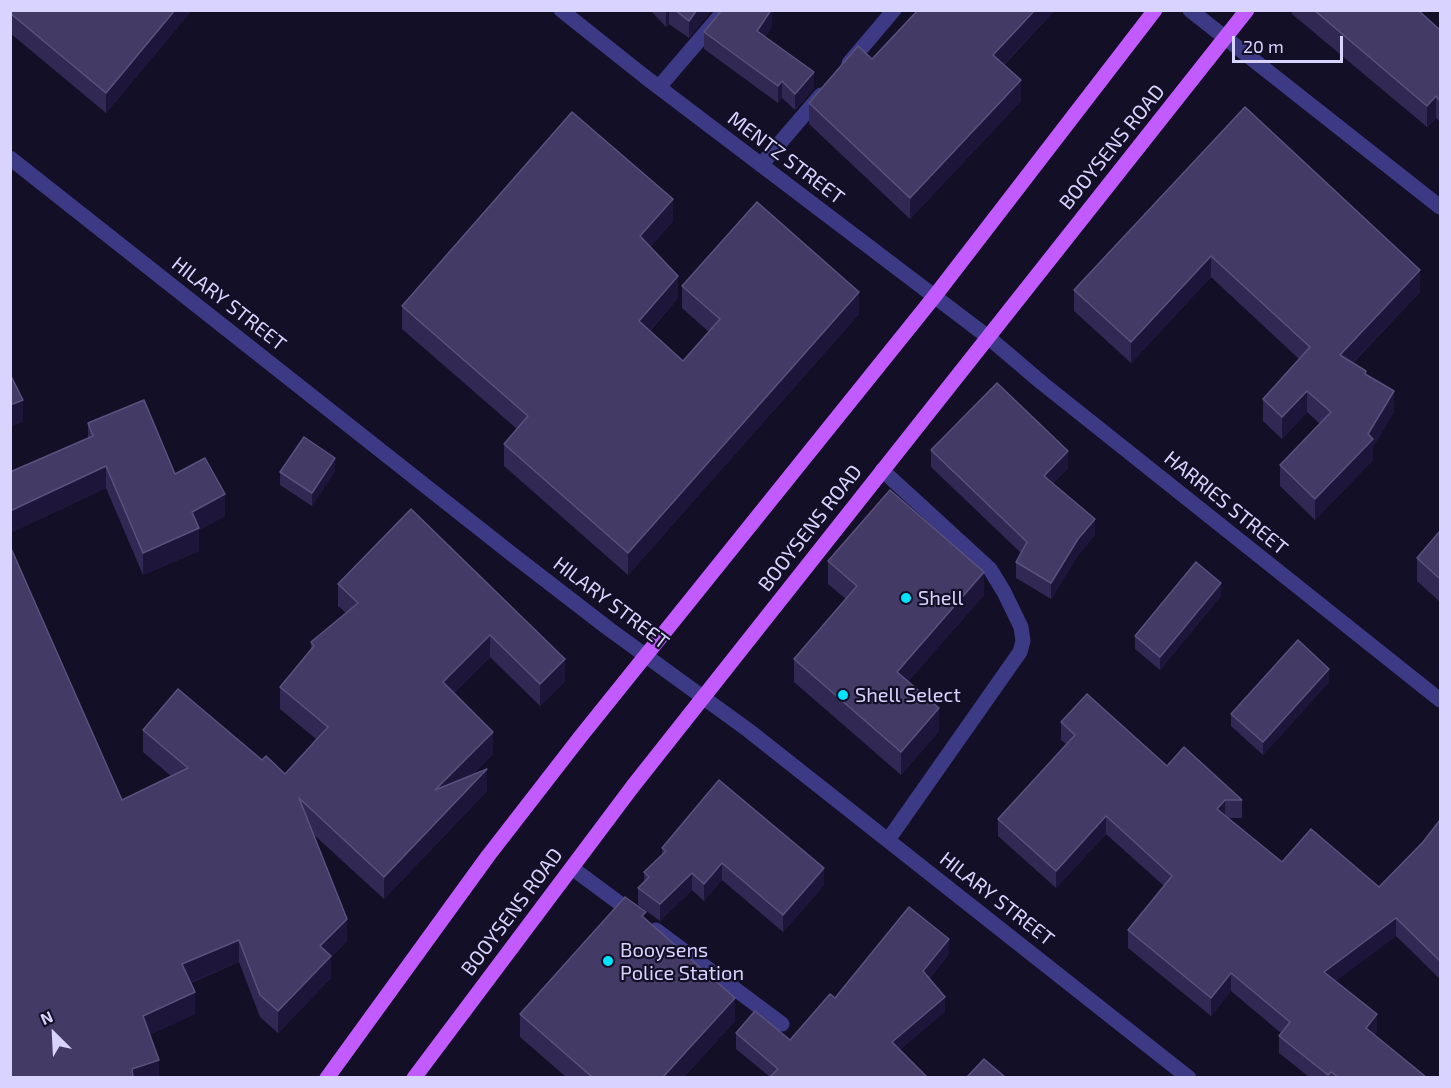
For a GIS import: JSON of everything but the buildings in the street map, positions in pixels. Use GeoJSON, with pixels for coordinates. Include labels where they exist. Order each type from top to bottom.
{"type":"FeatureCollection","features":[{"type":"Feature","properties":{"kind":"main road"},"geometry":{"type":"LineString","coordinates":[[327,1077],[488,856],[581,736],[934,297],[1155,10]]}},
{"type":"Feature","properties":{"kind":"main road","name":"BOOYSENS ROAD"},"geometry":{"type":"LineString","coordinates":[[414,1077],[633,786],[1248,10]]}},
{"type":"Feature","properties":{"kind":"street","name":"MENTZ STREET"},"geometry":{"type":"LineString","coordinates":[[561,10],[988,337]]}},
{"type":"Feature","properties":{"kind":"street"},"geometry":{"type":"LineString","coordinates":[[659,87],[725,10]]}},
{"type":"Feature","properties":{"kind":"street"},"geometry":{"type":"LineString","coordinates":[[761,165],[894,10]]}},
{"type":"Feature","properties":{"kind":"street"},"geometry":{"type":"LineString","coordinates":[[1190,10],[1440,207]]}},
{"type":"Feature","properties":{"kind":"street","name":"HILARY STREET"},"geometry":{"type":"LineString","coordinates":[[10,158],[513,555],[609,629],[748,730],[1189,1077]]}},
{"type":"Feature","properties":{"kind":"street","name":"HARRIES STREET"},"geometry":{"type":"LineString","coordinates":[[988,337],[1042,383],[1440,700]]}},
{"type":"Feature","properties":{"kind":"street"},"geometry":{"type":"LineString","coordinates":[[882,470],[990,568],[1021,627],[1023,641],[1020,652],[888,840]]}},
{"type":"Feature","properties":{"kind":"street"},"geometry":{"type":"LineString","coordinates":[[572,868],[782,1024]]}},
{"type":"Feature","properties":{"kind":"place","name":"Shell"},"geometry":{"type":"Point","coordinates":[906,598]}},
{"type":"Feature","properties":{"kind":"place","name":"Shell Select"},"geometry":{"type":"Point","coordinates":[843,695]}},
{"type":"Feature","properties":{"kind":"place","name":"Booysens Police Station"},"geometry":{"type":"Point","coordinates":[608,961]}}]}
